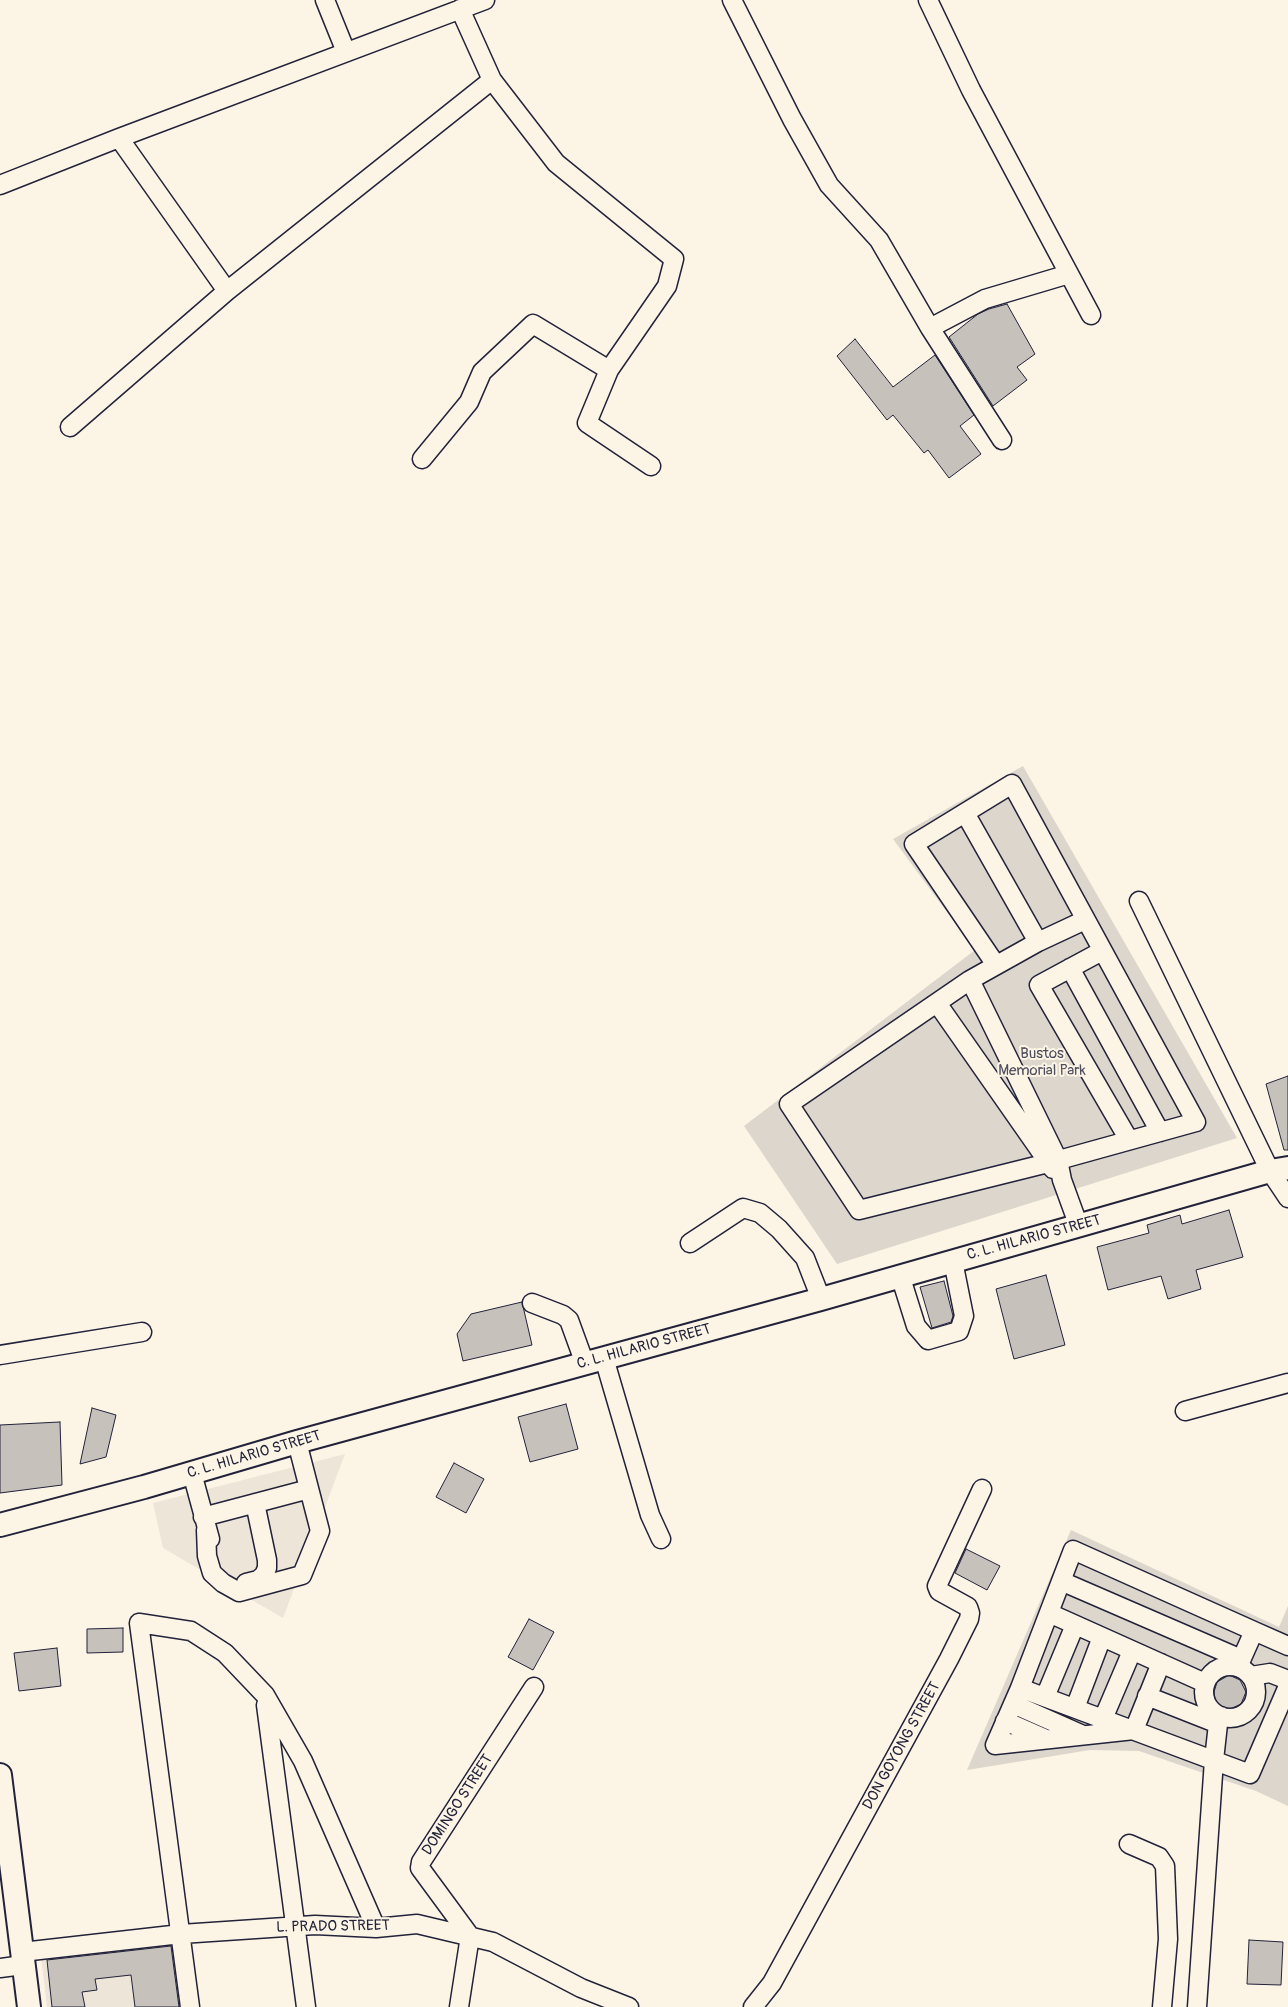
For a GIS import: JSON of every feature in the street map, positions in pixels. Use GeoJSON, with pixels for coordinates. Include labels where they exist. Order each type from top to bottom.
{"type":"FeatureCollection","features":[{"type":"Feature","properties":{"kind":"main road","name":"C. L. HILARIO STREET"},"geometry":{"type":"LineString","coordinates":[[0,1524],[192,1473],[296,1442],[821,1299],[1078,1224],[1093,1222],[1279,1169]]}},
{"type":"Feature","properties":{"kind":"main road"},"geometry":{"type":"LineString","coordinates":[[0,1775],[29,2007]]}},
{"type":"Feature","properties":{"kind":"street"},"geometry":{"type":"LineString","coordinates":[[325,0],[346,52]]}},
{"type":"Feature","properties":{"kind":"street"},"geometry":{"type":"LineString","coordinates":[[0,185],[119,138],[485,0]]}},
{"type":"Feature","properties":{"kind":"street"},"geometry":{"type":"LineString","coordinates":[[732,0],[792,119],[829,185],[879,240],[930,328],[1002,440]]}},
{"type":"Feature","properties":{"kind":"street"},"geometry":{"type":"LineString","coordinates":[[928,0],[971,90],[1091,315]]}},
{"type":"Feature","properties":{"kind":"street"},"geometry":{"type":"LineString","coordinates":[[460,9],[492,80],[556,163],[674,258],[667,286],[609,370],[587,423],[651,466]]}},
{"type":"Feature","properties":{"kind":"street"},"geometry":{"type":"LineString","coordinates":[[70,427],[227,291],[492,80]]}},
{"type":"Feature","properties":{"kind":"street"},"geometry":{"type":"LineString","coordinates":[[119,138],[227,291]]}},
{"type":"Feature","properties":{"kind":"street"},"geometry":{"type":"LineString","coordinates":[[930,328],[985,299],[1068,274]]}},
{"type":"Feature","properties":{"kind":"street"},"geometry":{"type":"LineString","coordinates":[[422,459],[469,402],[482,372],[534,324],[609,370]]}},
{"type":"Feature","properties":{"kind":"street"},"geometry":{"type":"LineString","coordinates":[[996,965],[914,844],[1012,784],[1196,1122],[1053,1162],[860,1210],[789,1104],[970,980],[1038,942],[1085,920]]}},
{"type":"Feature","properties":{"kind":"street"},"geometry":{"type":"LineString","coordinates":[[965,813],[1038,942]]}},
{"type":"Feature","properties":{"kind":"street"},"geometry":{"type":"LineString","coordinates":[[1139,901],[1279,1169],[1288,1198]]}},
{"type":"Feature","properties":{"kind":"street"},"geometry":{"type":"LineString","coordinates":[[1102,951],[1039,985],[1129,1140]]}},
{"type":"Feature","properties":{"kind":"street"},"geometry":{"type":"LineString","coordinates":[[1070,968],[1160,1132]]}},
{"type":"Feature","properties":{"kind":"street"},"geometry":{"type":"LineString","coordinates":[[970,980],[1062,1180],[1078,1224]]}},
{"type":"Feature","properties":{"kind":"street"},"geometry":{"type":"LineString","coordinates":[[936,1004],[1053,1162]]}},
{"type":"Feature","properties":{"kind":"street"},"geometry":{"type":"LineString","coordinates":[[690,1243],[743,1208],[760,1213],[779,1229],[805,1258],[821,1299]]}},
{"type":"Feature","properties":{"kind":"street"},"geometry":{"type":"LineString","coordinates":[[900,1275],[916,1326],[928,1340],[959,1331],[964,1316],[953,1260]]}},
{"type":"Feature","properties":{"kind":"street"},"geometry":{"type":"LineString","coordinates":[[532,1303],[563,1315],[569,1320],[595,1361],[650,1515],[661,1539]]}},
{"type":"Feature","properties":{"kind":"street"},"geometry":{"type":"LineString","coordinates":[[0,1355],[142,1332]]}},
{"type":"Feature","properties":{"kind":"street"},"geometry":{"type":"LineString","coordinates":[[1185,1411],[1288,1383]]}},
{"type":"Feature","properties":{"kind":"street"},"geometry":{"type":"LineString","coordinates":[[205,1524],[207,1556],[212,1573],[223,1583],[239,1592],[302,1575],[320,1531],[296,1442]]}},
{"type":"Feature","properties":{"kind":"street"},"geometry":{"type":"LineString","coordinates":[[192,1473],[205,1524],[221,1569],[230,1578],[239,1582],[246,1583],[258,1580],[264,1576],[267,1560],[255,1503]]}},
{"type":"Feature","properties":{"kind":"street"},"geometry":{"type":"LineString","coordinates":[[205,1524],[255,1503],[309,1489]]}},
{"type":"Feature","properties":{"kind":"street","name":"DON GOYONG STREET"},"geometry":{"type":"LineString","coordinates":[[753,2007],[776,1974],[949,1659],[969,1619],[968,1607],[939,1591],[937,1586],[982,1489]]}},
{"type":"Feature","properties":{"kind":"street"},"geometry":{"type":"LineString","coordinates":[[1134,1730],[995,1745],[1017,1696],[1073,1550],[1288,1646]]}},
{"type":"Feature","properties":{"kind":"street"},"geometry":{"type":"LineString","coordinates":[[1061,1581],[1243,1667],[1256,1692],[1251,1707],[1237,1716],[1219,1720],[1147,1696]]}},
{"type":"Feature","properties":{"kind":"street"},"geometry":{"type":"LineString","coordinates":[[1049,1613],[1205,1683]]}},
{"type":"Feature","properties":{"kind":"street"},"geometry":{"type":"LineString","coordinates":[[190,2007],[139,1623],[191,1631],[225,1654],[265,1696],[303,1761],[376,1928]]}},
{"type":"Feature","properties":{"kind":"street"},"geometry":{"type":"LineString","coordinates":[[1045,1697],[1075,1625]]}},
{"type":"Feature","properties":{"kind":"street"},"geometry":{"type":"LineString","coordinates":[[1243,1667],[1254,1631]]}},
{"type":"Feature","properties":{"kind":"street"},"geometry":{"type":"LineString","coordinates":[[1074,1708],[1102,1637]]}},
{"type":"Feature","properties":{"kind":"street"},"geometry":{"type":"LineString","coordinates":[[1103,1718],[1132,1651]]}},
{"type":"Feature","properties":{"kind":"street"},"geometry":{"type":"LineString","coordinates":[[1134,1730],[1161,1663]]}},
{"type":"Feature","properties":{"kind":"street"},"geometry":{"type":"LineString","coordinates":[[1197,2007],[1214,1760],[1219,1720],[1208,1707],[1203,1691],[1205,1683],[1209,1676],[1222,1667],[1243,1667],[1270,1673],[1288,1680]]}},
{"type":"Feature","properties":{"kind":"street"},"geometry":{"type":"LineString","coordinates":[[1017,1696],[1045,1697],[1250,1774],[1288,1686]]}},
{"type":"Feature","properties":{"kind":"street","name":"DOMINGO STREET"},"geometry":{"type":"LineString","coordinates":[[470,1936],[420,1868],[421,1862],[534,1687]]}},
{"type":"Feature","properties":{"kind":"street"},"geometry":{"type":"LineString","coordinates":[[265,1696],[306,2007]]}},
{"type":"Feature","properties":{"kind":"street"},"geometry":{"type":"LineString","coordinates":[[1017,1696],[1084,1735]]}},
{"type":"Feature","properties":{"kind":"street"},"geometry":{"type":"LineString","coordinates":[[1006,1721],[1048,1739]]}},
{"type":"Feature","properties":{"kind":"street"},"geometry":{"type":"LineString","coordinates":[[1130,1844],[1159,1857],[1165,1866],[1168,1939],[1162,2007]]}},
{"type":"Feature","properties":{"kind":"street","name":"L. PRADO STREET"},"geometry":{"type":"LineString","coordinates":[[0,1968],[23,1959],[181,1934],[315,1925],[376,1928],[418,1924],[493,1942],[581,1988],[629,2007]]}},
{"type":"Feature","properties":{"kind":"street"},"geometry":{"type":"LineString","coordinates":[[459,2007],[470,1936]]}},
{"type":"Feature","properties":{"kind":"shaded area"},"geometry":{"type":"Polygon","coordinates":[[[345,1454],[283,1618],[163,1548],[153,1503],[345,1454]]]}},
{"type":"Feature","properties":{"kind":"shaded area"},"geometry":{"type":"Polygon","coordinates":[[[175,1941],[183,2007],[47,2007],[41,1957],[175,1941]]]}},
{"type":"Feature","properties":{"kind":"green space","name":"Bustos Memorial Park"},"geometry":{"type":"Polygon","coordinates":[[[1023,766],[1237,1138],[837,1264],[744,1126],[975,950],[893,839],[1023,766]]]}},
{"type":"Feature","properties":{"kind":"green space"},"geometry":{"type":"Polygon","coordinates":[[[1071,1530],[1279,1627],[1288,1606],[1288,1806],[1256,1791],[1139,1751],[1090,1750],[967,1770],[1071,1530]]]}},
{"type":"Feature","properties":{"kind":"building"},"geometry":{"type":"Polygon","coordinates":[[[1007,304],[1035,354],[1017,367],[1027,380],[993,406],[949,337],[978,314],[1007,304]]]}},
{"type":"Feature","properties":{"kind":"building"},"geometry":{"type":"Polygon","coordinates":[[[855,339],[893,387],[935,355],[974,415],[960,426],[981,454],[949,478],[928,450],[924,453],[893,415],[887,420],[837,356],[855,339]]]}},
{"type":"Feature","properties":{"kind":"building"},"geometry":{"type":"Polygon","coordinates":[[[1288,1076],[1288,1150],[1284,1150],[1266,1084],[1288,1076]]]}},
{"type":"Feature","properties":{"kind":"building"},"geometry":{"type":"Polygon","coordinates":[[[1229,1210],[1243,1257],[1196,1270],[1201,1289],[1168,1299],[1161,1276],[1108,1290],[1097,1247],[1149,1233],[1147,1225],[1180,1215],[1182,1224],[1229,1210]]]}},
{"type":"Feature","properties":{"kind":"building"},"geometry":{"type":"Polygon","coordinates":[[[1046,1275],[1065,1345],[1014,1359],[996,1289],[1046,1275]]]}},
{"type":"Feature","properties":{"kind":"building"},"geometry":{"type":"Polygon","coordinates":[[[944,1281],[953,1316],[951,1322],[932,1328],[920,1287],[944,1281]]]}},
{"type":"Feature","properties":{"kind":"building"},"geometry":{"type":"Polygon","coordinates":[[[522,1302],[532,1345],[463,1361],[457,1334],[471,1314],[522,1302]]]}},
{"type":"Feature","properties":{"kind":"building"},"geometry":{"type":"Polygon","coordinates":[[[566,1404],[578,1449],[530,1462],[518,1417],[566,1404]]]}},
{"type":"Feature","properties":{"kind":"building"},"geometry":{"type":"Polygon","coordinates":[[[92,1408],[116,1415],[106,1457],[80,1464],[92,1408]]]}},
{"type":"Feature","properties":{"kind":"building"},"geometry":{"type":"Polygon","coordinates":[[[60,1422],[62,1485],[0,1493],[0,1425],[60,1422]]]}},
{"type":"Feature","properties":{"kind":"building"},"geometry":{"type":"Polygon","coordinates":[[[454,1463],[484,1479],[466,1513],[436,1497],[454,1463]]]}},
{"type":"Feature","properties":{"kind":"building"},"geometry":{"type":"Polygon","coordinates":[[[966,1549],[1000,1566],[987,1590],[955,1573],[966,1549]]]}},
{"type":"Feature","properties":{"kind":"building"},"geometry":{"type":"Polygon","coordinates":[[[529,1619],[554,1632],[533,1670],[508,1657],[529,1619]]]}},
{"type":"Feature","properties":{"kind":"building"},"geometry":{"type":"Polygon","coordinates":[[[123,1628],[123,1652],[87,1653],[87,1629],[123,1628]]]}},
{"type":"Feature","properties":{"kind":"building"},"geometry":{"type":"Polygon","coordinates":[[[57,1648],[61,1686],[19,1691],[14,1653],[57,1648]]]}},
{"type":"Feature","properties":{"kind":"building"},"geometry":{"type":"Polygon","coordinates":[[[1229,1675],[1240,1680],[1246,1692],[1241,1704],[1230,1709],[1219,1706],[1214,1692],[1217,1682],[1229,1675]]]}},
{"type":"Feature","properties":{"kind":"building"},"geometry":{"type":"Polygon","coordinates":[[[1249,1940],[1283,1942],[1281,1985],[1247,1984],[1249,1940]]]}},
{"type":"Feature","properties":{"kind":"building"},"geometry":{"type":"Polygon","coordinates":[[[171,1946],[179,2007],[135,2007],[131,1975],[95,1979],[97,1990],[82,1992],[85,2007],[52,2007],[47,1960],[171,1946]]]}}]}
